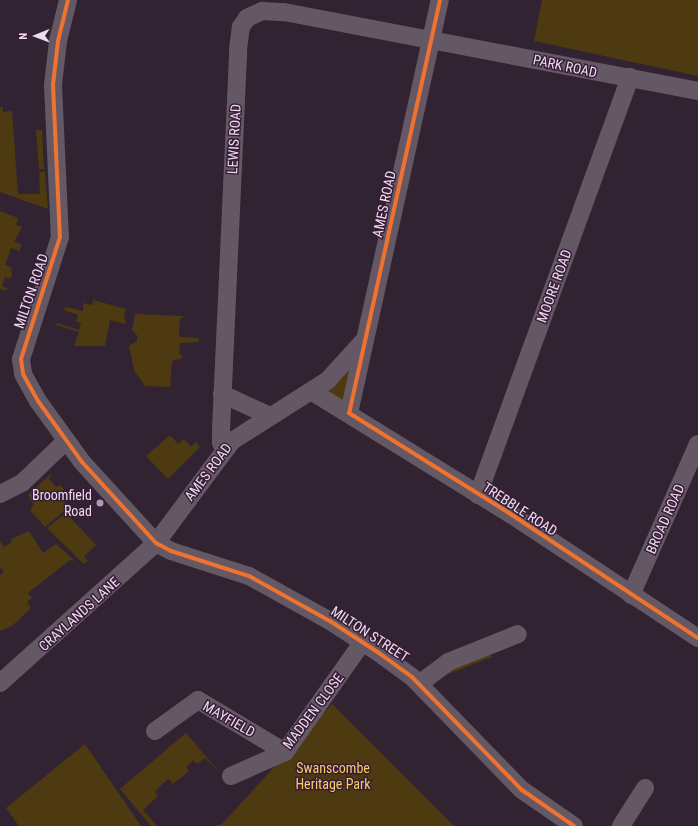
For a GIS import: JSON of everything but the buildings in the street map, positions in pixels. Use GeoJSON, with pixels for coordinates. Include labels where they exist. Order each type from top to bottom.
{"type":"FeatureCollection","features":[{"type":"Feature","properties":{"kind":"street","name":"MILTON ROAD"},"geometry":{"type":"LineString","coordinates":[[68,0],[58,41],[53,85],[60,236],[21,359],[28,384],[66,441],[131,520],[156,543]]}},
{"type":"Feature","properties":{"kind":"street","name":"AMES ROAD"},"geometry":{"type":"LineString","coordinates":[[349,413],[440,0]]}},
{"type":"Feature","properties":{"kind":"street","name":"LEWIS ROAD"},"geometry":{"type":"LineString","coordinates":[[225,449],[221,443],[222,394],[238,50],[243,23],[253,14],[275,11],[432,38]]}},
{"type":"Feature","properties":{"kind":"street","name":"PARK ROAD"},"geometry":{"type":"LineString","coordinates":[[432,38],[698,90]]}},
{"type":"Feature","properties":{"kind":"street","name":"MOORE ROAD"},"geometry":{"type":"LineString","coordinates":[[478,495],[630,77]]}},
{"type":"Feature","properties":{"kind":"street","name":"AMES ROAD"},"geometry":{"type":"LineString","coordinates":[[156,543],[225,449],[270,416],[311,391],[338,371],[365,339]]}},
{"type":"Feature","properties":{"kind":"street","name":"TREBBLE ROAD"},"geometry":{"type":"LineString","coordinates":[[311,391],[349,413],[478,495],[698,638]]}},
{"type":"Feature","properties":{"kind":"street"},"geometry":{"type":"LineString","coordinates":[[222,394],[270,416]]}},
{"type":"Feature","properties":{"kind":"street"},"geometry":{"type":"LineString","coordinates":[[0,494],[22,483],[66,441]]}},
{"type":"Feature","properties":{"kind":"street","name":"BROAD ROAD"},"geometry":{"type":"LineString","coordinates":[[631,595],[698,444]]}},
{"type":"Feature","properties":{"kind":"street","name":"MILTON STREET"},"geometry":{"type":"LineString","coordinates":[[156,543],[171,551],[209,561],[249,576],[330,621],[362,643],[400,666],[522,790],[574,826]]}},
{"type":"Feature","properties":{"kind":"street","name":"CRAYLANDS LANE"},"geometry":{"type":"LineString","coordinates":[[0,682],[156,543]]}},
{"type":"Feature","properties":{"kind":"street"},"geometry":{"type":"LineString","coordinates":[[419,684],[448,662],[518,634]]}},
{"type":"Feature","properties":{"kind":"street","name":"MADDEN CLOSE"},"geometry":{"type":"LineString","coordinates":[[231,776],[285,752],[362,643]]}},
{"type":"Feature","properties":{"kind":"street","name":"MAYFIELD"},"geometry":{"type":"LineString","coordinates":[[155,731],[198,700],[285,752]]}},
{"type":"Feature","properties":{"kind":"street"},"geometry":{"type":"LineString","coordinates":[[621,826],[645,788]]}},
{"type":"Feature","properties":{"kind":"green space"},"geometry":{"type":"Polygon","coordinates":[[[542,0],[698,0],[698,76],[534,41],[542,0]]]}},
{"type":"Feature","properties":{"kind":"green space"},"geometry":{"type":"Polygon","coordinates":[[[0,107],[3,107],[3,112],[12,111],[18,194],[40,194],[39,172],[45,172],[48,209],[0,192],[0,107]]]}},
{"type":"Feature","properties":{"kind":"green space"},"geometry":{"type":"Polygon","coordinates":[[[36,130],[42,130],[44,169],[39,169],[36,130]]]}},
{"type":"Feature","properties":{"kind":"green space"},"geometry":{"type":"Polygon","coordinates":[[[0,211],[18,218],[16,225],[22,227],[14,242],[21,244],[20,251],[11,248],[5,265],[11,267],[12,274],[10,279],[5,277],[2,286],[7,288],[6,291],[0,289],[0,211]]]}},
{"type":"Feature","properties":{"kind":"green space"},"geometry":{"type":"Polygon","coordinates":[[[93,300],[126,309],[124,317],[126,324],[110,320],[105,346],[74,346],[79,332],[56,325],[57,323],[79,330],[81,323],[76,321],[78,315],[64,310],[65,307],[83,311],[83,303],[92,305],[93,300]]]}},
{"type":"Feature","properties":{"kind":"green space"},"geometry":{"type":"Polygon","coordinates":[[[135,314],[184,316],[180,319],[179,337],[199,338],[199,342],[180,343],[179,354],[183,355],[182,358],[172,361],[170,387],[145,386],[134,370],[129,346],[137,341],[137,335],[132,330],[135,314]]]}},
{"type":"Feature","properties":{"kind":"green space"},"geometry":{"type":"Polygon","coordinates":[[[354,360],[346,402],[327,392],[327,387],[354,360]]]}},
{"type":"Feature","properties":{"kind":"green space"},"geometry":{"type":"Polygon","coordinates":[[[170,435],[178,444],[184,439],[191,447],[196,442],[200,447],[168,479],[146,456],[170,435]]]}},
{"type":"Feature","properties":{"kind":"green space"},"geometry":{"type":"Polygon","coordinates":[[[52,473],[49,479],[56,487],[60,485],[64,489],[61,492],[64,496],[62,499],[69,507],[45,527],[30,510],[34,505],[28,495],[52,473]]]}},
{"type":"Feature","properties":{"kind":"green space"},"geometry":{"type":"Polygon","coordinates":[[[66,513],[96,545],[84,556],[88,561],[84,564],[47,528],[66,513]]]}},
{"type":"Feature","properties":{"kind":"green space"},"geometry":{"type":"Polygon","coordinates":[[[29,531],[43,553],[56,544],[75,561],[70,560],[28,593],[32,598],[27,602],[31,608],[12,626],[0,631],[0,575],[4,572],[0,567],[0,541],[4,547],[12,542],[11,539],[29,531]]]}},
{"type":"Feature","properties":{"kind":"green space"},"geometry":{"type":"Polygon","coordinates":[[[489,654],[492,657],[446,675],[446,671],[489,654]]]}},
{"type":"Feature","properties":{"kind":"green space","name":"Swanscombe Heritage Park"},"geometry":{"type":"Polygon","coordinates":[[[332,704],[454,826],[213,826],[222,824],[332,704]]]}},
{"type":"Feature","properties":{"kind":"green space"},"geometry":{"type":"Polygon","coordinates":[[[186,733],[221,774],[205,758],[197,764],[193,760],[186,767],[189,771],[173,784],[169,779],[161,785],[155,792],[158,796],[143,810],[157,826],[151,826],[120,789],[186,733]]]}},
{"type":"Feature","properties":{"kind":"green space"},"geometry":{"type":"Polygon","coordinates":[[[85,744],[141,826],[19,826],[6,808],[85,744]]]}},
{"type":"Feature","properties":{"kind":"cycle path"},"geometry":{"type":"LineString","coordinates":[[68,0],[58,41],[53,85],[60,237],[21,359],[23,374],[38,401],[82,462],[156,543],[171,551],[249,576],[330,621],[379,653],[412,677],[522,790],[574,826]]}},
{"type":"Feature","properties":{"kind":"cycle path"},"geometry":{"type":"LineString","coordinates":[[440,0],[349,413],[512,515],[698,638]]}},
{"type":"Feature","properties":{"kind":"place","name":"Broomfield Road"},"geometry":{"type":"Point","coordinates":[100,503]}}]}
